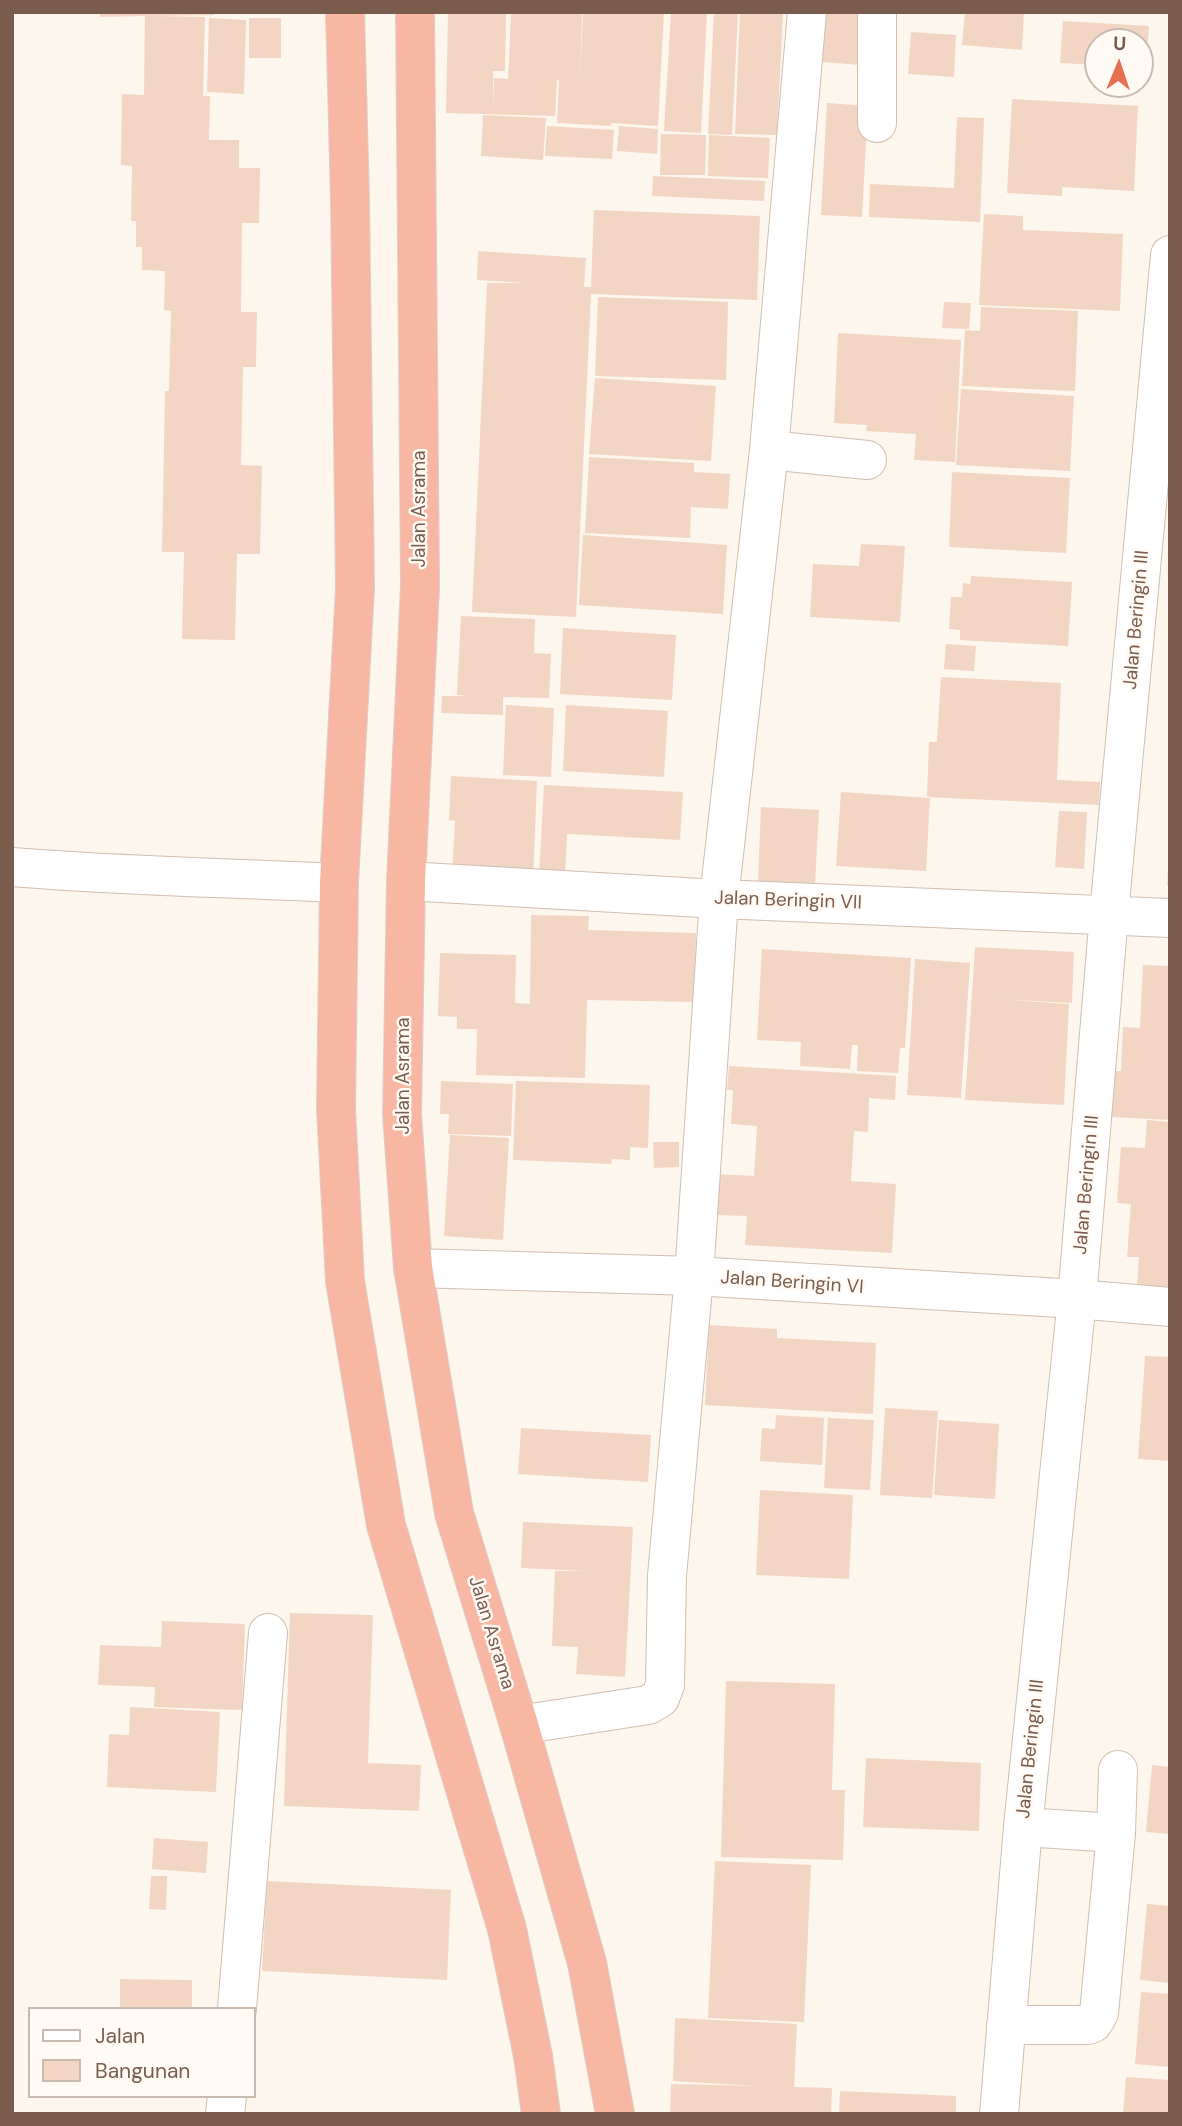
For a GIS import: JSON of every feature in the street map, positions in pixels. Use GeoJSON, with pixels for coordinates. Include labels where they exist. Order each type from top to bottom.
{"type":"FeatureCollection","features":[{"type":"Feature","properties":{"kind":"highway"},"geometry":{"type":"LineString","coordinates":[[345,12],[355,587],[339,883],[336,1109],[345,1281],[386,1525],[507,1929],[533,2056],[541,2114]]}},
{"type":"Feature","properties":{"kind":"highway","name":"Jalan Asrama"},"geometry":{"type":"LineString","coordinates":[[415,12],[420,586],[406,881],[402,1114],[413,1268],[454,1513],[519,1725],[587,1963],[615,2114]]}},
{"type":"Feature","properties":{"kind":"street"},"geometry":{"type":"LineString","coordinates":[[519,1725],[648,1705],[660,1698],[665,1685],[667,1576],[694,1276],[719,899],[769,450],[807,12]]}},
{"type":"Feature","properties":{"kind":"street"},"geometry":{"type":"LineString","coordinates":[[877,12],[877,123]]}},
{"type":"Feature","properties":{"kind":"street","name":"Jalan Beringin III"},"geometry":{"type":"LineString","coordinates":[[999,2114],[1023,1827],[1077,1299],[1110,914],[1157,546],[1170,256]]}},
{"type":"Feature","properties":{"kind":"street"},"geometry":{"type":"LineString","coordinates":[[769,450],[867,460]]}},
{"type":"Feature","properties":{"kind":"street"},"geometry":{"type":"LineString","coordinates":[[12,867],[109,875],[170,875],[339,883]]}},
{"type":"Feature","properties":{"kind":"street","name":"Jalan Beringin VII"},"geometry":{"type":"LineString","coordinates":[[406,881],[719,899],[1170,918]]}},
{"type":"Feature","properties":{"kind":"street","name":"Jalan Beringin VI"},"geometry":{"type":"LineString","coordinates":[[413,1268],[694,1276],[1170,1307]]}},
{"type":"Feature","properties":{"kind":"street"},"geometry":{"type":"LineString","coordinates":[[237,2007],[268,1633]]}},
{"type":"Feature","properties":{"kind":"street"},"geometry":{"type":"LineString","coordinates":[[1006,2025],[1088,2025],[1093,2023],[1099,2013],[1116,1833],[1118,1770]]}},
{"type":"Feature","properties":{"kind":"street"},"geometry":{"type":"LineString","coordinates":[[1023,1827],[1116,1833]]}},
{"type":"Feature","properties":{"kind":"building"},"geometry":{"type":"Polygon","coordinates":[[[100,12],[214,12],[214,15],[156,16],[205,17],[203,96],[210,96],[209,140],[239,140],[239,168],[260,168],[259,223],[242,223],[241,312],[257,312],[256,367],[243,367],[241,465],[262,466],[260,554],[237,554],[235,640],[182,639],[184,552],[162,552],[165,391],[169,391],[171,311],[164,310],[165,271],[142,270],[142,247],[136,247],[136,221],[131,221],[132,166],[121,165],[122,94],[144,95],[145,16],[100,17],[100,12]]]}},
{"type":"Feature","properties":{"kind":"building"},"geometry":{"type":"Polygon","coordinates":[[[448,12],[506,12],[505,71],[493,71],[493,108],[494,78],[508,79],[511,12],[582,12],[580,82],[583,12],[664,12],[658,126],[557,123],[559,80],[555,116],[446,113],[448,12]]]}},
{"type":"Feature","properties":{"kind":"building"},"geometry":{"type":"Polygon","coordinates":[[[671,12],[707,12],[701,133],[664,131],[671,12]]]}},
{"type":"Feature","properties":{"kind":"building"},"geometry":{"type":"Polygon","coordinates":[[[714,12],[738,12],[732,135],[708,134],[714,12]]]}},
{"type":"Feature","properties":{"kind":"building"},"geometry":{"type":"Polygon","coordinates":[[[740,12],[783,12],[777,135],[735,134],[740,12]]]}},
{"type":"Feature","properties":{"kind":"building"},"geometry":{"type":"Polygon","coordinates":[[[825,12],[864,12],[861,65],[822,62],[825,12]]]}},
{"type":"Feature","properties":{"kind":"building"},"geometry":{"type":"Polygon","coordinates":[[[965,12],[1024,12],[1022,50],[962,45],[965,12]]]}},
{"type":"Feature","properties":{"kind":"building"},"geometry":{"type":"Polygon","coordinates":[[[209,18],[246,20],[244,94],[207,92],[209,18]]]}},
{"type":"Feature","properties":{"kind":"building"},"geometry":{"type":"Polygon","coordinates":[[[249,18],[281,18],[281,58],[249,58],[249,18]]]}},
{"type":"Feature","properties":{"kind":"building"},"geometry":{"type":"Polygon","coordinates":[[[1063,21],[1149,26],[1084,28],[1084,64],[1060,63],[1063,21]]]}},
{"type":"Feature","properties":{"kind":"building"},"geometry":{"type":"Polygon","coordinates":[[[911,32],[956,35],[954,77],[908,74],[911,32]]]}},
{"type":"Feature","properties":{"kind":"building"},"geometry":{"type":"Polygon","coordinates":[[[1012,99],[1138,106],[1134,191],[1062,187],[1062,196],[1007,193],[1012,99]]]}},
{"type":"Feature","properties":{"kind":"building"},"geometry":{"type":"Polygon","coordinates":[[[827,103],[868,106],[862,217],[821,215],[827,103]]]}},
{"type":"Feature","properties":{"kind":"building"},"geometry":{"type":"Polygon","coordinates":[[[483,115],[546,118],[543,160],[481,156],[483,115]]]}},
{"type":"Feature","properties":{"kind":"building"},"geometry":{"type":"Polygon","coordinates":[[[957,117],[984,118],[980,222],[869,217],[870,184],[954,188],[957,117]]]}},
{"type":"Feature","properties":{"kind":"building"},"geometry":{"type":"Polygon","coordinates":[[[547,126],[614,130],[612,159],[545,156],[547,126]]]}},
{"type":"Feature","properties":{"kind":"building"},"geometry":{"type":"Polygon","coordinates":[[[619,126],[658,129],[657,154],[617,151],[619,126]]]}},
{"type":"Feature","properties":{"kind":"building"},"geometry":{"type":"Polygon","coordinates":[[[661,134],[706,135],[705,175],[660,175],[661,134]]]}},
{"type":"Feature","properties":{"kind":"building"},"geometry":{"type":"Polygon","coordinates":[[[709,135],[770,138],[768,178],[708,176],[709,135]]]}},
{"type":"Feature","properties":{"kind":"building"},"geometry":{"type":"Polygon","coordinates":[[[653,176],[765,181],[764,201],[652,196],[653,176]]]}},
{"type":"Feature","properties":{"kind":"building"},"geometry":{"type":"Polygon","coordinates":[[[594,210],[760,216],[757,300],[591,294],[576,617],[472,612],[487,283],[525,283],[477,280],[478,251],[586,258],[584,287],[591,287],[594,210]]]}},
{"type":"Feature","properties":{"kind":"building"},"geometry":{"type":"Polygon","coordinates":[[[984,214],[1023,216],[1023,230],[1123,234],[1120,311],[979,305],[984,214]]]}},
{"type":"Feature","properties":{"kind":"building"},"geometry":{"type":"Polygon","coordinates":[[[598,297],[728,302],[726,380],[595,376],[598,297]]]}},
{"type":"Feature","properties":{"kind":"building"},"geometry":{"type":"Polygon","coordinates":[[[944,302],[971,303],[969,329],[942,328],[944,302]]]}},
{"type":"Feature","properties":{"kind":"building"},"geometry":{"type":"Polygon","coordinates":[[[981,307],[1078,311],[1075,391],[962,386],[965,330],[980,331],[981,307]]]}},
{"type":"Feature","properties":{"kind":"building"},"geometry":{"type":"Polygon","coordinates":[[[838,333],[961,340],[955,462],[914,460],[916,434],[866,431],[867,425],[834,423],[838,333]]]}},
{"type":"Feature","properties":{"kind":"building"},"geometry":{"type":"Polygon","coordinates":[[[595,378],[716,386],[711,461],[589,454],[595,378]]]}},
{"type":"Feature","properties":{"kind":"building"},"geometry":{"type":"Polygon","coordinates":[[[961,389],[1074,396],[1070,471],[956,465],[961,389]]]}},
{"type":"Feature","properties":{"kind":"building"},"geometry":{"type":"Polygon","coordinates":[[[589,457],[694,463],[694,472],[730,474],[728,509],[691,507],[690,538],[585,533],[589,457]]]}},
{"type":"Feature","properties":{"kind":"building"},"geometry":{"type":"Polygon","coordinates":[[[952,472],[1070,478],[1066,553],[949,547],[952,472]]]}},
{"type":"Feature","properties":{"kind":"building"},"geometry":{"type":"Polygon","coordinates":[[[583,535],[727,545],[723,614],[579,605],[583,535]]]}},
{"type":"Feature","properties":{"kind":"building"},"geometry":{"type":"Polygon","coordinates":[[[861,544],[905,546],[900,622],[810,617],[813,564],[859,566],[861,544]]]}},
{"type":"Feature","properties":{"kind":"building"},"geometry":{"type":"Polygon","coordinates":[[[971,576],[1072,582],[1068,646],[960,640],[960,630],[949,629],[951,597],[962,597],[963,583],[970,584],[971,576]]]}},
{"type":"Feature","properties":{"kind":"building"},"geometry":{"type":"Polygon","coordinates":[[[461,616],[535,619],[534,653],[551,654],[549,698],[503,697],[503,715],[441,713],[442,696],[468,696],[457,695],[461,616]]]}},
{"type":"Feature","properties":{"kind":"building"},"geometry":{"type":"Polygon","coordinates":[[[563,628],[676,635],[672,700],[560,694],[563,628]]]}},
{"type":"Feature","properties":{"kind":"building"},"geometry":{"type":"Polygon","coordinates":[[[946,644],[976,646],[974,671],[944,669],[946,644]]]}},
{"type":"Feature","properties":{"kind":"building"},"geometry":{"type":"Polygon","coordinates":[[[941,677],[1061,683],[1057,780],[1100,782],[1099,805],[927,797],[929,742],[937,742],[941,677]]]}},
{"type":"Feature","properties":{"kind":"building"},"geometry":{"type":"Polygon","coordinates":[[[506,705],[554,708],[551,777],[503,775],[506,705]]]}},
{"type":"Feature","properties":{"kind":"building"},"geometry":{"type":"Polygon","coordinates":[[[566,705],[668,711],[664,777],[563,771],[566,705]]]}},
{"type":"Feature","properties":{"kind":"building"},"geometry":{"type":"Polygon","coordinates":[[[451,776],[537,781],[533,878],[452,874],[455,821],[449,820],[451,776]]]}},
{"type":"Feature","properties":{"kind":"building"},"geometry":{"type":"Polygon","coordinates":[[[544,785],[683,792],[680,840],[567,834],[565,876],[539,875],[544,785]]]}},
{"type":"Feature","properties":{"kind":"building"},"geometry":{"type":"Polygon","coordinates":[[[841,792],[930,798],[926,871],[836,866],[841,792]]]}},
{"type":"Feature","properties":{"kind":"building"},"geometry":{"type":"Polygon","coordinates":[[[761,807],[819,810],[815,884],[758,881],[761,807]]]}},
{"type":"Feature","properties":{"kind":"building"},"geometry":{"type":"Polygon","coordinates":[[[1059,811],[1087,812],[1084,869],[1055,867],[1059,811]]]}},
{"type":"Feature","properties":{"kind":"building"},"geometry":{"type":"Polygon","coordinates":[[[1170,868],[1170,886],[1167,886],[1170,868]]]}},
{"type":"Feature","properties":{"kind":"building"},"geometry":{"type":"Polygon","coordinates":[[[531,915],[589,916],[588,930],[696,933],[695,1002],[587,1000],[585,1078],[476,1075],[477,1029],[457,1029],[457,1017],[438,1016],[440,953],[516,955],[515,1003],[530,1004],[531,915]]]}},
{"type":"Feature","properties":{"kind":"building"},"geometry":{"type":"Polygon","coordinates":[[[975,947],[1074,952],[1072,1003],[996,999],[1069,1004],[1064,1105],[965,1100],[975,947]]]}},
{"type":"Feature","properties":{"kind":"building"},"geometry":{"type":"Polygon","coordinates":[[[762,949],[911,958],[905,1048],[900,1048],[898,1073],[857,1071],[858,1045],[852,1045],[850,1069],[800,1066],[801,1042],[757,1040],[762,949]]]}},
{"type":"Feature","properties":{"kind":"building"},"geometry":{"type":"Polygon","coordinates":[[[915,959],[970,963],[961,1098],[907,1095],[915,959]]]}},
{"type":"Feature","properties":{"kind":"building"},"geometry":{"type":"Polygon","coordinates":[[[1143,965],[1170,966],[1170,1120],[1112,1117],[1115,1071],[1121,1071],[1123,1027],[1140,1028],[1143,965]]]}},
{"type":"Feature","properties":{"kind":"building"},"geometry":{"type":"Polygon","coordinates":[[[729,1066],[896,1076],[895,1100],[869,1098],[868,1132],[854,1131],[851,1181],[896,1184],[892,1253],[745,1245],[747,1216],[716,1215],[718,1174],[754,1176],[757,1126],[731,1124],[733,1090],[727,1090],[729,1066]]]}},
{"type":"Feature","properties":{"kind":"building"},"geometry":{"type":"Polygon","coordinates":[[[441,1081],[513,1084],[511,1136],[448,1134],[449,1114],[440,1114],[441,1081]]]}},
{"type":"Feature","properties":{"kind":"building"},"geometry":{"type":"Polygon","coordinates":[[[516,1081],[650,1085],[648,1148],[630,1147],[630,1160],[612,1159],[611,1164],[513,1160],[516,1081]]]}},
{"type":"Feature","properties":{"kind":"building"},"geometry":{"type":"Polygon","coordinates":[[[1147,1120],[1170,1122],[1170,1287],[1137,1285],[1139,1257],[1127,1257],[1131,1204],[1117,1203],[1121,1147],[1145,1148],[1147,1120]]]}},
{"type":"Feature","properties":{"kind":"building"},"geometry":{"type":"Polygon","coordinates":[[[450,1135],[509,1138],[503,1240],[444,1236],[450,1135]]]}},
{"type":"Feature","properties":{"kind":"building"},"geometry":{"type":"Polygon","coordinates":[[[653,1142],[679,1142],[679,1167],[654,1168],[653,1142]]]}},
{"type":"Feature","properties":{"kind":"building"},"geometry":{"type":"Polygon","coordinates":[[[709,1325],[777,1329],[777,1338],[876,1343],[873,1414],[705,1405],[709,1325]]]}},
{"type":"Feature","properties":{"kind":"building"},"geometry":{"type":"Polygon","coordinates":[[[1145,1356],[1170,1357],[1170,1461],[1138,1459],[1145,1356]]]}},
{"type":"Feature","properties":{"kind":"building"},"geometry":{"type":"Polygon","coordinates":[[[885,1408],[938,1411],[932,1498],[880,1495],[885,1408]]]}},
{"type":"Feature","properties":{"kind":"building"},"geometry":{"type":"Polygon","coordinates":[[[776,1415],[824,1418],[822,1465],[760,1461],[762,1428],[775,1429],[776,1415]]]}},
{"type":"Feature","properties":{"kind":"building"},"geometry":{"type":"Polygon","coordinates":[[[828,1418],[874,1420],[870,1490],[824,1488],[828,1418]]]}},
{"type":"Feature","properties":{"kind":"building"},"geometry":{"type":"Polygon","coordinates":[[[939,1420],[999,1424],[995,1499],[934,1495],[939,1420]]]}},
{"type":"Feature","properties":{"kind":"building"},"geometry":{"type":"Polygon","coordinates":[[[521,1428],[651,1435],[648,1482],[518,1474],[521,1428]]]}},
{"type":"Feature","properties":{"kind":"building"},"geometry":{"type":"Polygon","coordinates":[[[760,1490],[853,1495],[849,1579],[756,1575],[760,1490]]]}},
{"type":"Feature","properties":{"kind":"building"},"geometry":{"type":"Polygon","coordinates":[[[523,1522],[633,1527],[625,1677],[576,1674],[578,1647],[552,1646],[555,1571],[585,1571],[521,1568],[523,1522]]]}},
{"type":"Feature","properties":{"kind":"building"},"geometry":{"type":"Polygon","coordinates":[[[290,1613],[373,1615],[368,1763],[421,1765],[419,1811],[284,1806],[290,1613]]]}},
{"type":"Feature","properties":{"kind":"building"},"geometry":{"type":"Polygon","coordinates":[[[162,1621],[245,1624],[242,1710],[154,1707],[155,1687],[98,1685],[100,1645],[161,1647],[162,1621]]]}},
{"type":"Feature","properties":{"kind":"building"},"geometry":{"type":"Polygon","coordinates":[[[726,1681],[835,1684],[832,1790],[845,1790],[843,1860],[721,1857],[726,1681]]]}},
{"type":"Feature","properties":{"kind":"building"},"geometry":{"type":"Polygon","coordinates":[[[130,1707],[220,1712],[216,1792],[107,1787],[109,1734],[129,1735],[130,1707]]]}},
{"type":"Feature","properties":{"kind":"building"},"geometry":{"type":"Polygon","coordinates":[[[866,1758],[981,1763],[979,1831],[863,1827],[866,1758]]]}},
{"type":"Feature","properties":{"kind":"building"},"geometry":{"type":"Polygon","coordinates":[[[1152,1765],[1170,1767],[1170,1834],[1146,1832],[1152,1765]]]}},
{"type":"Feature","properties":{"kind":"building"},"geometry":{"type":"Polygon","coordinates":[[[154,1838],[208,1842],[206,1873],[152,1869],[154,1838]]]}},
{"type":"Feature","properties":{"kind":"building"},"geometry":{"type":"Polygon","coordinates":[[[715,1861],[811,1865],[804,2022],[708,2018],[715,1861]]]}},
{"type":"Feature","properties":{"kind":"building"},"geometry":{"type":"Polygon","coordinates":[[[151,1876],[167,1876],[166,1910],[149,1909],[151,1876]]]}},
{"type":"Feature","properties":{"kind":"building"},"geometry":{"type":"Polygon","coordinates":[[[267,1881],[451,1890],[447,1980],[262,1971],[267,1881]]]}},
{"type":"Feature","properties":{"kind":"building"},"geometry":{"type":"Polygon","coordinates":[[[1147,1904],[1170,1906],[1170,1983],[1140,1980],[1147,1904]]]}},
{"type":"Feature","properties":{"kind":"building"},"geometry":{"type":"Polygon","coordinates":[[[120,1979],[192,1980],[192,2007],[120,2007],[120,1979]]]}},
{"type":"Feature","properties":{"kind":"building"},"geometry":{"type":"Polygon","coordinates":[[[1141,1992],[1170,1994],[1170,2067],[1135,2064],[1141,1992]]]}},
{"type":"Feature","properties":{"kind":"building"},"geometry":{"type":"Polygon","coordinates":[[[675,2018],[797,2024],[794,2087],[832,2088],[831,2114],[670,2114],[671,2084],[759,2086],[673,2081],[675,2018]]]}},
{"type":"Feature","properties":{"kind":"building"},"geometry":{"type":"Polygon","coordinates":[[[1126,2077],[1170,2080],[1170,2114],[1123,2114],[1126,2077]]]}},
{"type":"Feature","properties":{"kind":"building"},"geometry":{"type":"Polygon","coordinates":[[[840,2091],[956,2096],[956,2114],[839,2114],[840,2091]]]}}]}
